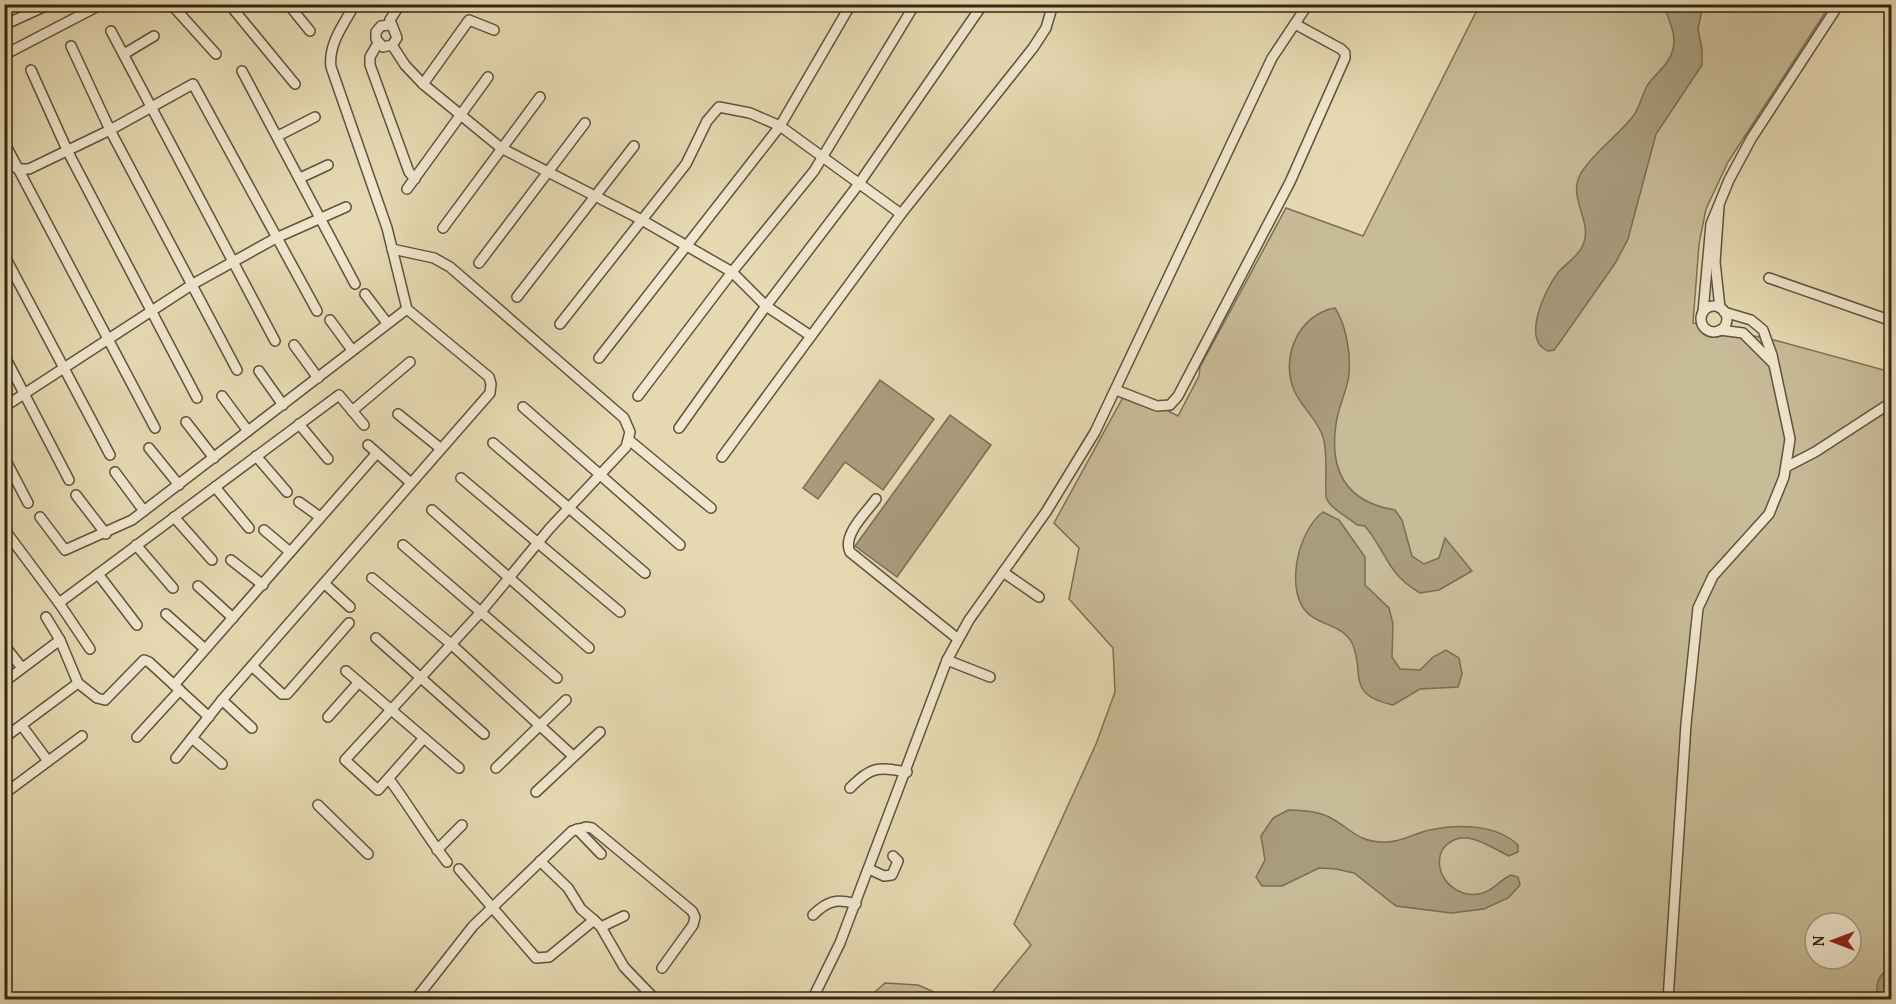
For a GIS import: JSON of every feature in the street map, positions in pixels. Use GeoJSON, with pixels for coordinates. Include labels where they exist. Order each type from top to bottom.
{"type":"FeatureCollection","features":[{"type":"Feature","properties":{"kind":"street"},"geometry":{"type":"LineString","coordinates":[[4,25],[50,4]]}},
{"type":"Feature","properties":{"kind":"street"},"geometry":{"type":"LineString","coordinates":[[4,55],[102,4]]}},
{"type":"Feature","properties":{"kind":"street"},"geometry":{"type":"LineString","coordinates":[[171,4],[216,54]]}},
{"type":"Feature","properties":{"kind":"street"},"geometry":{"type":"LineString","coordinates":[[229,4],[295,84]]}},
{"type":"Feature","properties":{"kind":"street"},"geometry":{"type":"LineString","coordinates":[[288,4],[310,31]]}},
{"type":"Feature","properties":{"kind":"street"},"geometry":{"type":"LineString","coordinates":[[176,758],[222,700],[490,393],[489,378],[407,309],[392,249],[331,67],[332,46],[355,4]]}},
{"type":"Feature","properties":{"kind":"street"},"geometry":{"type":"LineString","coordinates":[[400,4],[389,26],[381,26],[376,32],[378,43],[370,57],[370,65],[409,172],[415,179]]}},
{"type":"Feature","properties":{"kind":"street"},"geometry":{"type":"LineString","coordinates":[[599,358],[780,126],[851,4]]}},
{"type":"Feature","properties":{"kind":"street"},"geometry":{"type":"LineString","coordinates":[[638,396],[814,171],[915,4]]}},
{"type":"Feature","properties":{"kind":"street"},"geometry":{"type":"LineString","coordinates":[[679,429],[766,306],[858,185],[983,4]]}},
{"type":"Feature","properties":{"kind":"street"},"geometry":{"type":"LineString","coordinates":[[722,457],[901,214],[1034,48],[1046,28],[1053,4]]}},
{"type":"Feature","properties":{"kind":"street"},"geometry":{"type":"LineString","coordinates":[[812,999],[832,963],[856,904],[947,660],[958,639],[1046,512],[1095,432],[1272,58],[1308,4]]}},
{"type":"Feature","properties":{"kind":"street"},"geometry":{"type":"LineString","coordinates":[[1775,366],[1764,351],[1743,333],[1720,330],[1711,332],[1702,324],[1707,245],[1719,201],[1751,139],[1839,4]]}},
{"type":"Feature","properties":{"kind":"street"},"geometry":{"type":"LineString","coordinates":[[390,20],[397,34],[392,45]]}},
{"type":"Feature","properties":{"kind":"street"},"geometry":{"type":"LineString","coordinates":[[423,84],[469,20],[494,30]]}},
{"type":"Feature","properties":{"kind":"street"},"geometry":{"type":"LineString","coordinates":[[1116,390],[1157,406],[1170,405],[1178,396],[1290,182],[1345,58],[1345,53],[1341,49],[1295,24]]}},
{"type":"Feature","properties":{"kind":"street"},"geometry":{"type":"LineString","coordinates":[[111,31],[275,341]]}},
{"type":"Feature","properties":{"kind":"street"},"geometry":{"type":"LineString","coordinates":[[124,54],[154,36]]}},
{"type":"Feature","properties":{"kind":"street"},"geometry":{"type":"LineString","coordinates":[[378,43],[383,46],[392,45]]}},
{"type":"Feature","properties":{"kind":"street"},"geometry":{"type":"LineString","coordinates":[[392,45],[405,65],[423,84],[501,148],[640,219],[732,273],[766,306],[811,336]]}},
{"type":"Feature","properties":{"kind":"street"},"geometry":{"type":"LineString","coordinates":[[71,46],[110,130],[237,370]]}},
{"type":"Feature","properties":{"kind":"street"},"geometry":{"type":"LineString","coordinates":[[31,70],[68,152],[197,398]]}},
{"type":"Feature","properties":{"kind":"street"},"geometry":{"type":"LineString","coordinates":[[242,71],[355,284]]}},
{"type":"Feature","properties":{"kind":"street"},"geometry":{"type":"LineString","coordinates":[[407,189],[488,77]]}},
{"type":"Feature","properties":{"kind":"street"},"geometry":{"type":"LineString","coordinates":[[4,160],[18,169],[29,169],[68,152],[193,84],[317,311]]}},
{"type":"Feature","properties":{"kind":"street"},"geometry":{"type":"LineString","coordinates":[[443,228],[540,97]]}},
{"type":"Feature","properties":{"kind":"street"},"geometry":{"type":"LineString","coordinates":[[560,324],[640,219],[686,164],[707,121],[719,107],[750,113],[780,126],[858,185],[901,214]]}},
{"type":"Feature","properties":{"kind":"street"},"geometry":{"type":"LineString","coordinates":[[278,136],[315,117]]}},
{"type":"Feature","properties":{"kind":"street"},"geometry":{"type":"LineString","coordinates":[[479,263],[585,123]]}},
{"type":"Feature","properties":{"kind":"street"},"geometry":{"type":"LineString","coordinates":[[4,142],[155,428]]}},
{"type":"Feature","properties":{"kind":"street"},"geometry":{"type":"LineString","coordinates":[[516,297],[634,146]]}},
{"type":"Feature","properties":{"kind":"street"},"geometry":{"type":"LineString","coordinates":[[300,178],[328,165]]}},
{"type":"Feature","properties":{"kind":"street"},"geometry":{"type":"LineString","coordinates":[[1719,201],[1715,262],[1726,324],[1720,330]]}},
{"type":"Feature","properties":{"kind":"street"},"geometry":{"type":"LineString","coordinates":[[4,407],[193,284],[234,264],[276,238],[346,207]]}},
{"type":"Feature","properties":{"kind":"street"},"geometry":{"type":"LineString","coordinates":[[392,249],[425,255],[450,267],[624,418],[630,432],[629,440],[600,477],[538,542],[480,613],[345,760],[376,789],[381,789],[424,738]]}},
{"type":"Feature","properties":{"kind":"street"},"geometry":{"type":"LineString","coordinates":[[4,255],[110,455]]}},
{"type":"Feature","properties":{"kind":"street"},"geometry":{"type":"LineString","coordinates":[[1769,278],[1892,321]]}},
{"type":"Feature","properties":{"kind":"street"},"geometry":{"type":"LineString","coordinates":[[365,294],[387,323]]}},
{"type":"Feature","properties":{"kind":"street"},"geometry":{"type":"LineString","coordinates":[[1668,999],[1686,724],[1698,608],[1713,576],[1769,514],[1786,467],[1790,439],[1775,366],[1762,330],[1751,320],[1714,306],[1703,312]]}},
{"type":"Feature","properties":{"kind":"street"},"geometry":{"type":"LineString","coordinates":[[40,518],[65,550],[106,534],[144,511],[179,485],[407,309]]}},
{"type":"Feature","properties":{"kind":"street"},"geometry":{"type":"LineString","coordinates":[[330,320],[352,351]]}},
{"type":"Feature","properties":{"kind":"street"},"geometry":{"type":"LineString","coordinates":[[294,345],[318,378]]}},
{"type":"Feature","properties":{"kind":"street"},"geometry":{"type":"LineString","coordinates":[[4,355],[69,480]]}},
{"type":"Feature","properties":{"kind":"street"},"geometry":{"type":"LineString","coordinates":[[352,411],[410,362]]}},
{"type":"Feature","properties":{"kind":"street"},"geometry":{"type":"LineString","coordinates":[[259,371],[283,405]]}},
{"type":"Feature","properties":{"kind":"street"},"geometry":{"type":"LineString","coordinates":[[59,603],[339,395],[364,425]]}},
{"type":"Feature","properties":{"kind":"street"},"geometry":{"type":"LineString","coordinates":[[222,396],[248,431]]}},
{"type":"Feature","properties":{"kind":"street"},"geometry":{"type":"LineString","coordinates":[[1786,467],[1815,452],[1892,402]]}},
{"type":"Feature","properties":{"kind":"street"},"geometry":{"type":"LineString","coordinates":[[523,407],[680,545]]}},
{"type":"Feature","properties":{"kind":"street"},"geometry":{"type":"LineString","coordinates":[[399,414],[440,448]]}},
{"type":"Feature","properties":{"kind":"street"},"geometry":{"type":"LineString","coordinates":[[186,422],[214,458]]}},
{"type":"Feature","properties":{"kind":"street"},"geometry":{"type":"LineString","coordinates":[[299,424],[328,459]]}},
{"type":"Feature","properties":{"kind":"street"},"geometry":{"type":"LineString","coordinates":[[629,440],[711,508]]}},
{"type":"Feature","properties":{"kind":"street"},"geometry":{"type":"LineString","coordinates":[[493,443],[645,573]]}},
{"type":"Feature","properties":{"kind":"street"},"geometry":{"type":"LineString","coordinates":[[368,445],[411,483]]}},
{"type":"Feature","properties":{"kind":"street"},"geometry":{"type":"LineString","coordinates":[[149,448],[179,485]]}},
{"type":"Feature","properties":{"kind":"street"},"geometry":{"type":"LineString","coordinates":[[137,737],[205,649],[376,454]]}},
{"type":"Feature","properties":{"kind":"street"},"geometry":{"type":"LineString","coordinates":[[256,456],[287,492]]}},
{"type":"Feature","properties":{"kind":"street"},"geometry":{"type":"LineString","coordinates":[[4,457],[28,503]]}},
{"type":"Feature","properties":{"kind":"street"},"geometry":{"type":"LineString","coordinates":[[115,472],[144,511]]}},
{"type":"Feature","properties":{"kind":"street"},"geometry":{"type":"LineString","coordinates":[[461,478],[620,612]]}},
{"type":"Feature","properties":{"kind":"street"},"geometry":{"type":"LineString","coordinates":[[215,487],[249,528]]}},
{"type":"Feature","properties":{"kind":"street"},"geometry":{"type":"LineString","coordinates":[[76,495],[106,534]]}},
{"type":"Feature","properties":{"kind":"street"},"geometry":{"type":"LineString","coordinates":[[876,499],[850,534],[848,548],[850,552],[958,639]]}},
{"type":"Feature","properties":{"kind":"street"},"geometry":{"type":"LineString","coordinates":[[298,501],[320,518]]}},
{"type":"Feature","properties":{"kind":"street"},"geometry":{"type":"LineString","coordinates":[[432,510],[589,648]]}},
{"type":"Feature","properties":{"kind":"street"},"geometry":{"type":"LineString","coordinates":[[174,517],[212,560]]}},
{"type":"Feature","properties":{"kind":"street"},"geometry":{"type":"LineString","coordinates":[[4,529],[90,649]]}},
{"type":"Feature","properties":{"kind":"street"},"geometry":{"type":"LineString","coordinates":[[264,530],[291,552]]}},
{"type":"Feature","properties":{"kind":"street"},"geometry":{"type":"LineString","coordinates":[[402,545],[557,678]]}},
{"type":"Feature","properties":{"kind":"street"},"geometry":{"type":"LineString","coordinates":[[136,546],[173,588]]}},
{"type":"Feature","properties":{"kind":"street"},"geometry":{"type":"LineString","coordinates":[[231,560],[262,585]]}},
{"type":"Feature","properties":{"kind":"street"},"geometry":{"type":"LineString","coordinates":[[1003,572],[1039,597]]}},
{"type":"Feature","properties":{"kind":"street"},"geometry":{"type":"LineString","coordinates":[[98,574],[137,625]]}},
{"type":"Feature","properties":{"kind":"street"},"geometry":{"type":"LineString","coordinates":[[372,579],[451,644],[542,725],[573,756]]}},
{"type":"Feature","properties":{"kind":"street"},"geometry":{"type":"LineString","coordinates":[[325,584],[350,607]]}},
{"type":"Feature","properties":{"kind":"street"},"geometry":{"type":"LineString","coordinates":[[198,586],[233,618]]}},
{"type":"Feature","properties":{"kind":"street"},"geometry":{"type":"LineString","coordinates":[[166,614],[205,649]]}},
{"type":"Feature","properties":{"kind":"street"},"geometry":{"type":"LineString","coordinates":[[46,617],[60,640],[78,683],[97,698],[105,700],[144,660],[209,717]]}},
{"type":"Feature","properties":{"kind":"street"},"geometry":{"type":"LineString","coordinates":[[252,666],[282,694],[287,694],[349,623]]}},
{"type":"Feature","properties":{"kind":"street"},"geometry":{"type":"LineString","coordinates":[[376,638],[484,735]]}},
{"type":"Feature","properties":{"kind":"street"},"geometry":{"type":"LineString","coordinates":[[4,682],[60,640]]}},
{"type":"Feature","properties":{"kind":"street"},"geometry":{"type":"LineString","coordinates":[[4,645],[22,668]]}},
{"type":"Feature","properties":{"kind":"street"},"geometry":{"type":"LineString","coordinates":[[947,660],[990,677]]}},
{"type":"Feature","properties":{"kind":"street"},"geometry":{"type":"LineString","coordinates":[[346,671],[459,768]]}},
{"type":"Feature","properties":{"kind":"street"},"geometry":{"type":"LineString","coordinates":[[328,717],[359,682]]}},
{"type":"Feature","properties":{"kind":"street"},"geometry":{"type":"LineString","coordinates":[[4,738],[78,683]]}},
{"type":"Feature","properties":{"kind":"street"},"geometry":{"type":"LineString","coordinates":[[222,700],[252,728]]}},
{"type":"Feature","properties":{"kind":"street"},"geometry":{"type":"LineString","coordinates":[[496,768],[566,700]]}},
{"type":"Feature","properties":{"kind":"street"},"geometry":{"type":"LineString","coordinates":[[22,726],[48,761]]}},
{"type":"Feature","properties":{"kind":"street"},"geometry":{"type":"LineString","coordinates":[[536,792],[600,732]]}},
{"type":"Feature","properties":{"kind":"street"},"geometry":{"type":"LineString","coordinates":[[4,794],[82,736]]}},
{"type":"Feature","properties":{"kind":"street"},"geometry":{"type":"LineString","coordinates":[[192,738],[222,764]]}},
{"type":"Feature","properties":{"kind":"street"},"geometry":{"type":"LineString","coordinates":[[850,788],[865,773],[877,768],[907,772]]}},
{"type":"Feature","properties":{"kind":"street"},"geometry":{"type":"LineString","coordinates":[[389,779],[447,862]]}},
{"type":"Feature","properties":{"kind":"street"},"geometry":{"type":"LineString","coordinates":[[318,805],[368,854]]}},
{"type":"Feature","properties":{"kind":"street"},"geometry":{"type":"LineString","coordinates":[[437,850],[462,825]]}},
{"type":"Feature","properties":{"kind":"street"},"geometry":{"type":"LineString","coordinates":[[415,999],[491,907],[577,829],[592,828],[692,911],[695,917],[693,925],[662,968]]}},
{"type":"Feature","properties":{"kind":"street"},"geometry":{"type":"LineString","coordinates":[[577,829],[601,854]]}},
{"type":"Feature","properties":{"kind":"street"},"geometry":{"type":"LineString","coordinates":[[869,869],[884,876],[892,875],[898,861],[892,856]]}},
{"type":"Feature","properties":{"kind":"street"},"geometry":{"type":"LineString","coordinates":[[540,861],[568,888],[581,909],[597,924],[624,968],[651,995]]}},
{"type":"Feature","properties":{"kind":"street"},"geometry":{"type":"LineString","coordinates":[[459,869],[539,959],[549,957],[597,924],[624,916]]}},
{"type":"Feature","properties":{"kind":"street"},"geometry":{"type":"LineString","coordinates":[[813,915],[823,905],[836,900],[856,904]]}},
{"type":"Feature","properties":{"kind":"shaded area"},"geometry":{"type":"Polygon","coordinates":[[[1473,5],[1830,5],[1728,162],[1706,209],[1699,244],[1693,323],[1778,341],[1891,372],[1891,999],[986,1000],[1031,945],[1014,924],[1096,744],[1115,692],[1113,648],[1069,599],[1079,548],[1054,523],[1127,390],[1178,416],[1199,376],[1200,367],[1286,208],[1363,236],[1478,8],[1473,5]]]}},
{"type":"Feature","properties":{"kind":"shaded area"},"geometry":{"type":"Polygon","coordinates":[[[1665,5],[1703,5],[1698,29],[1702,65],[1656,134],[1628,239],[1616,262],[1554,350],[1548,351],[1540,345],[1536,337],[1538,314],[1557,274],[1579,251],[1585,238],[1577,183],[1587,165],[1634,115],[1650,81],[1671,55],[1674,37],[1665,5]]]}},
{"type":"Feature","properties":{"kind":"shaded area"},"geometry":{"type":"Polygon","coordinates":[[[1335,308],[1345,331],[1349,367],[1348,381],[1336,424],[1336,457],[1339,470],[1353,492],[1378,506],[1395,510],[1402,520],[1412,556],[1424,564],[1439,558],[1445,538],[1472,571],[1439,590],[1420,593],[1409,586],[1394,570],[1365,526],[1357,525],[1339,512],[1326,497],[1325,443],[1321,431],[1294,390],[1289,364],[1291,351],[1303,328],[1322,312],[1335,308]]]}},
{"type":"Feature","properties":{"kind":"shaded area"},"geometry":{"type":"Polygon","coordinates":[[[880,380],[934,419],[883,490],[845,462],[818,499],[803,488],[880,380]]]}},
{"type":"Feature","properties":{"kind":"shaded area"},"geometry":{"type":"Polygon","coordinates":[[[950,415],[991,445],[897,577],[855,546],[950,415]]]}},
{"type":"Feature","properties":{"kind":"shaded area"},"geometry":{"type":"Polygon","coordinates":[[[1323,512],[1339,520],[1365,557],[1365,585],[1389,608],[1393,624],[1392,657],[1400,669],[1420,670],[1433,657],[1446,650],[1459,658],[1462,674],[1458,687],[1420,689],[1393,705],[1368,695],[1362,688],[1356,654],[1348,636],[1309,615],[1299,598],[1296,586],[1298,558],[1302,544],[1307,531],[1323,512]]]}},
{"type":"Feature","properties":{"kind":"shaded area"},"geometry":{"type":"Polygon","coordinates":[[[1288,810],[1309,811],[1324,815],[1355,834],[1376,842],[1398,841],[1424,831],[1441,828],[1488,829],[1509,838],[1518,845],[1518,852],[1509,856],[1484,843],[1466,838],[1449,842],[1442,850],[1440,859],[1443,877],[1456,890],[1473,894],[1487,892],[1511,875],[1518,877],[1520,885],[1508,898],[1484,909],[1451,913],[1396,906],[1354,873],[1336,869],[1319,868],[1282,886],[1262,886],[1256,877],[1265,860],[1261,836],[1273,818],[1288,810]]]}},
{"type":"Feature","properties":{"kind":"shaded area"},"geometry":{"type":"Polygon","coordinates":[[[1891,968],[1891,999],[1878,999],[1878,980],[1891,968]]]}},
{"type":"Feature","properties":{"kind":"shaded area"},"geometry":{"type":"Polygon","coordinates":[[[885,983],[918,985],[950,999],[867,999],[885,983]]]}}]}
